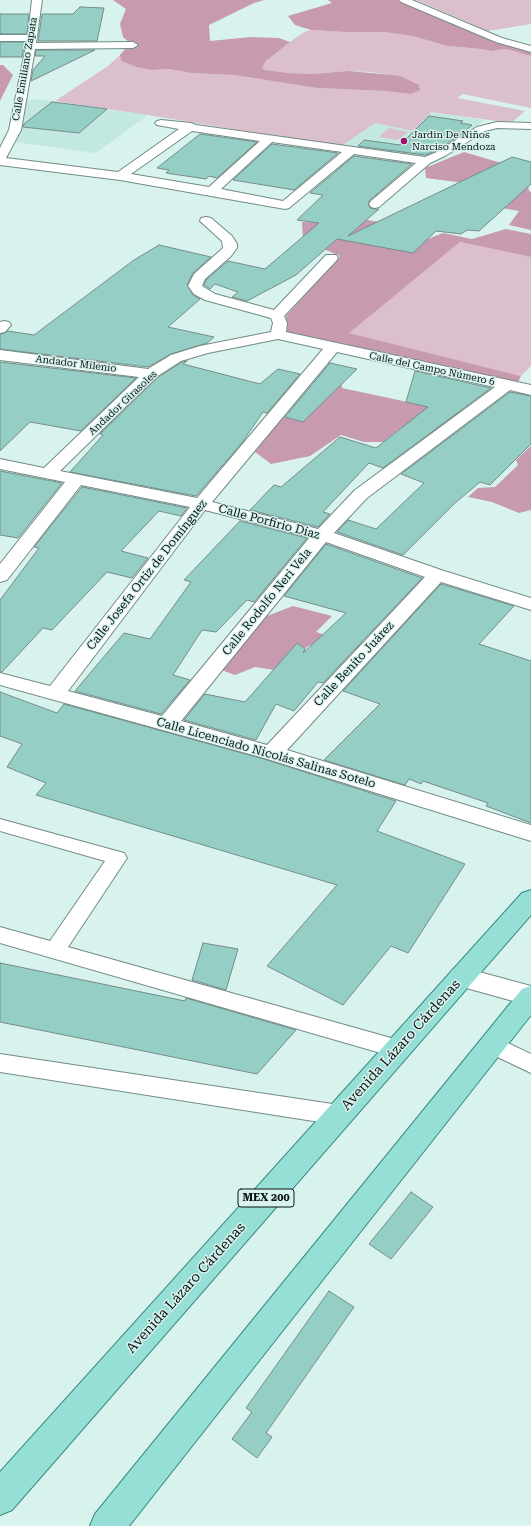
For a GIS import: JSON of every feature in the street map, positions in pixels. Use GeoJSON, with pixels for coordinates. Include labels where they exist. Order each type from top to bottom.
{"type":"FeatureCollection","features":[{"type":"Feature","properties":{"kind":"main road","name":"Avenida Lázaro Cárdenas"},"geometry":{"type":"LineString","coordinates":[[0,1498],[531,898]]}},
{"type":"Feature","properties":{"kind":"main road"},"geometry":{"type":"LineString","coordinates":[[107,1526],[531,996]]}},
{"type":"Feature","properties":{"kind":"street","name":"Calle Emiliano Zapata"},"geometry":{"type":"LineString","coordinates":[[0,160],[15,130],[37,0]]}},
{"type":"Feature","properties":{"kind":"street"},"geometry":{"type":"LineString","coordinates":[[404,0],[499,40],[531,49]]}},
{"type":"Feature","properties":{"kind":"street"},"geometry":{"type":"LineString","coordinates":[[0,38],[31,42],[133,45]]}},
{"type":"Feature","properties":{"kind":"street"},"geometry":{"type":"LineString","coordinates":[[161,123],[191,126],[426,161]]}},
{"type":"Feature","properties":{"kind":"street"},"geometry":{"type":"LineString","coordinates":[[375,204],[426,161],[441,154],[481,129],[497,125],[531,126]]}},
{"type":"Feature","properties":{"kind":"street"},"geometry":{"type":"LineString","coordinates":[[120,176],[191,126]]}},
{"type":"Feature","properties":{"kind":"street"},"geometry":{"type":"LineString","coordinates":[[212,191],[270,138]]}},
{"type":"Feature","properties":{"kind":"street"},"geometry":{"type":"LineString","coordinates":[[0,160],[120,176],[285,205],[352,150]]}},
{"type":"Feature","properties":{"kind":"street"},"geometry":{"type":"LineString","coordinates":[[206,221],[226,239],[230,244],[230,248],[197,280],[195,283],[196,289],[203,294],[216,299],[277,316]]}},
{"type":"Feature","properties":{"kind":"street"},"geometry":{"type":"LineString","coordinates":[[277,316],[331,258]]}},
{"type":"Feature","properties":{"kind":"street"},"geometry":{"type":"LineString","coordinates":[[277,316],[280,323],[278,335]]}},
{"type":"Feature","properties":{"kind":"street","name":"Calle del Campo Número 6"},"geometry":{"type":"LineString","coordinates":[[278,335],[531,390]]}},
{"type":"Feature","properties":{"kind":"street","name":"Andador Girasoles"},"geometry":{"type":"LineString","coordinates":[[48,474],[152,374],[176,358],[205,349],[278,335]]}},
{"type":"Feature","properties":{"kind":"street","name":"Calle Josefa Ortiz de Domínguez"},"geometry":{"type":"LineString","coordinates":[[55,693],[201,504],[333,347]]}},
{"type":"Feature","properties":{"kind":"street","name":"Andador Milenio"},"geometry":{"type":"LineString","coordinates":[[0,355],[152,374]]}},
{"type":"Feature","properties":{"kind":"street","name":"Calle Rodolfo Neri Vela"},"geometry":{"type":"LineString","coordinates":[[167,724],[322,535],[361,494],[507,385]]}},
{"type":"Feature","properties":{"kind":"street","name":"Calle Porfirio Díaz"},"geometry":{"type":"LineString","coordinates":[[0,464],[201,504],[322,535],[437,575],[531,604]]}},
{"type":"Feature","properties":{"kind":"street"},"geometry":{"type":"LineString","coordinates":[[0,576],[76,480]]}},
{"type":"Feature","properties":{"kind":"street","name":"Calle Benito Juárez"},"geometry":{"type":"LineString","coordinates":[[272,753],[437,575]]}},
{"type":"Feature","properties":{"kind":"street","name":"Calle Licenciado Nicolás Salinas Sotelo"},"geometry":{"type":"LineString","coordinates":[[0,679],[272,753],[531,833]]}},
{"type":"Feature","properties":{"kind":"street"},"geometry":{"type":"LineString","coordinates":[[461,978],[531,996]]}},
{"type":"Feature","properties":{"kind":"lane"},"geometry":{"type":"LineString","coordinates":[[0,825],[117,858],[54,951]]}},
{"type":"Feature","properties":{"kind":"lane"},"geometry":{"type":"LineString","coordinates":[[0,935],[398,1049]]}},
{"type":"Feature","properties":{"kind":"lane"},"geometry":{"type":"LineString","coordinates":[[493,1045],[531,1064]]}},
{"type":"Feature","properties":{"kind":"lane"},"geometry":{"type":"LineString","coordinates":[[0,1063],[339,1115]]}},
{"type":"Feature","properties":{"kind":"shaded area"},"geometry":{"type":"Polygon","coordinates":[[[113,0],[264,0],[254,3],[209,25],[210,41],[251,37],[279,38],[290,42],[266,61],[262,68],[265,70],[312,74],[348,71],[393,75],[400,76],[419,85],[420,90],[410,94],[385,91],[317,88],[234,75],[191,73],[169,69],[152,70],[137,67],[121,61],[120,55],[130,43],[123,37],[120,24],[126,9],[113,0]]]}},
{"type":"Feature","properties":{"kind":"shaded area"},"geometry":{"type":"Polygon","coordinates":[[[328,0],[397,0],[499,42],[531,51],[531,56],[506,49],[492,51],[448,46],[412,36],[384,32],[311,30],[295,25],[288,16],[332,3],[328,0]]]}},
{"type":"Feature","properties":{"kind":"shaded area"},"geometry":{"type":"Polygon","coordinates":[[[416,0],[531,0],[531,24],[488,31],[416,0]]]}},
{"type":"Feature","properties":{"kind":"shaded area"},"geometry":{"type":"Polygon","coordinates":[[[311,30],[384,32],[412,36],[448,46],[492,51],[506,49],[531,56],[531,108],[462,94],[458,98],[525,111],[511,123],[431,112],[413,131],[375,123],[340,147],[55,101],[108,66],[120,55],[121,61],[152,70],[169,69],[191,73],[234,75],[317,88],[385,91],[410,94],[400,76],[348,71],[312,74],[279,73],[262,68],[266,61],[290,42],[304,32],[311,30]]]}},
{"type":"Feature","properties":{"kind":"shaded area"},"geometry":{"type":"Polygon","coordinates":[[[0,65],[3,65],[13,75],[0,101],[0,65]]]}},
{"type":"Feature","properties":{"kind":"shaded area"},"geometry":{"type":"Polygon","coordinates":[[[34,99],[148,115],[96,153],[15,142],[23,103],[34,99]]]}},
{"type":"Feature","properties":{"kind":"shaded area","name":"Jardin De Niños Narciso Mendoza"},"geometry":{"type":"Polygon","coordinates":[[[430,112],[484,120],[445,151],[423,159],[340,147],[375,123],[413,131],[430,112]]]}},
{"type":"Feature","properties":{"kind":"shaded area"},"geometry":{"type":"Polygon","coordinates":[[[389,128],[408,132],[398,140],[379,137],[389,128]]]}},
{"type":"Feature","properties":{"kind":"shaded area"},"geometry":{"type":"Polygon","coordinates":[[[464,152],[525,170],[529,191],[531,192],[531,230],[509,225],[519,211],[485,205],[504,188],[426,178],[425,168],[464,152]]]}},
{"type":"Feature","properties":{"kind":"shaded area"},"geometry":{"type":"Polygon","coordinates":[[[354,218],[407,226],[420,242],[443,233],[472,239],[506,229],[531,234],[531,257],[460,242],[349,333],[521,376],[517,384],[287,333],[286,316],[340,256],[303,240],[302,222],[342,223],[354,218]]]}},
{"type":"Feature","properties":{"kind":"shaded area"},"geometry":{"type":"Polygon","coordinates":[[[460,242],[531,257],[531,366],[521,376],[348,333],[460,242]]]}},
{"type":"Feature","properties":{"kind":"shaded area"},"geometry":{"type":"Polygon","coordinates":[[[320,375],[341,380],[342,388],[459,413],[429,436],[402,427],[383,442],[364,442],[341,435],[310,456],[271,464],[255,452],[276,424],[284,417],[300,421],[315,382],[320,375]]]}},
{"type":"Feature","properties":{"kind":"shaded area"},"geometry":{"type":"Polygon","coordinates":[[[531,446],[531,510],[519,513],[492,502],[468,497],[478,488],[495,487],[518,465],[516,460],[531,446]]]}},
{"type":"Feature","properties":{"kind":"shaded area"},"geometry":{"type":"Polygon","coordinates":[[[293,606],[332,616],[316,632],[361,647],[341,657],[310,645],[275,670],[255,667],[235,675],[219,669],[243,631],[267,616],[293,606]]]}},
{"type":"Feature","properties":{"kind":"building"},"geometry":{"type":"Polygon","coordinates":[[[80,7],[104,8],[97,41],[38,41],[42,14],[73,14],[80,7]]]}},
{"type":"Feature","properties":{"kind":"building"},"geometry":{"type":"Polygon","coordinates":[[[0,14],[29,14],[27,34],[0,34],[0,14]]]}},
{"type":"Feature","properties":{"kind":"building"},"geometry":{"type":"Polygon","coordinates":[[[0,42],[25,42],[22,57],[0,57],[0,42]]]}},
{"type":"Feature","properties":{"kind":"building"},"geometry":{"type":"Polygon","coordinates":[[[36,50],[95,50],[31,81],[33,70],[45,56],[35,56],[36,50]]]}},
{"type":"Feature","properties":{"kind":"building"},"geometry":{"type":"Polygon","coordinates":[[[52,102],[107,109],[79,133],[23,127],[24,124],[52,102]]]}},
{"type":"Feature","properties":{"kind":"building"},"geometry":{"type":"Polygon","coordinates":[[[429,116],[463,121],[460,123],[472,125],[459,136],[436,151],[425,155],[358,146],[364,140],[400,145],[429,116]]]}},
{"type":"Feature","properties":{"kind":"building"},"geometry":{"type":"Polygon","coordinates":[[[200,134],[257,142],[217,178],[209,176],[206,179],[166,173],[169,170],[157,168],[200,134]]]}},
{"type":"Feature","properties":{"kind":"building"},"geometry":{"type":"Polygon","coordinates":[[[272,144],[338,153],[294,190],[233,180],[272,144]]]}},
{"type":"Feature","properties":{"kind":"building"},"geometry":{"type":"Polygon","coordinates":[[[354,156],[412,164],[370,200],[368,203],[370,208],[379,209],[348,236],[512,157],[531,162],[531,184],[479,231],[467,230],[461,234],[436,231],[413,253],[337,239],[296,275],[247,301],[232,297],[238,292],[215,284],[210,289],[204,285],[206,280],[228,261],[265,269],[319,223],[297,220],[323,195],[310,193],[354,156]]]}},
{"type":"Feature","properties":{"kind":"building"},"geometry":{"type":"Polygon","coordinates":[[[159,245],[211,257],[193,273],[187,285],[193,295],[200,299],[168,327],[214,337],[207,343],[171,354],[148,367],[0,349],[0,334],[8,331],[34,335],[134,260],[159,245]]]}},
{"type":"Feature","properties":{"kind":"building"},"geometry":{"type":"Polygon","coordinates":[[[187,361],[183,364],[260,384],[278,369],[300,374],[267,413],[263,412],[241,444],[196,496],[70,472],[103,435],[100,434],[157,378],[182,362],[187,361]]]}},
{"type":"Feature","properties":{"kind":"building"},"geometry":{"type":"Polygon","coordinates":[[[0,362],[136,378],[81,431],[30,422],[0,451],[0,362]]]}},
{"type":"Feature","properties":{"kind":"building"},"geometry":{"type":"Polygon","coordinates":[[[330,363],[357,369],[303,422],[285,417],[330,363]]]}},
{"type":"Feature","properties":{"kind":"building"},"geometry":{"type":"Polygon","coordinates":[[[415,371],[491,388],[383,468],[369,463],[323,512],[330,514],[318,527],[250,510],[274,485],[281,487],[340,437],[376,448],[428,407],[406,402],[415,371]]]}},
{"type":"Feature","properties":{"kind":"building"},"geometry":{"type":"Polygon","coordinates":[[[510,392],[531,396],[531,444],[490,485],[480,482],[455,503],[403,555],[337,532],[348,520],[376,529],[424,483],[401,474],[510,392]]]}},
{"type":"Feature","properties":{"kind":"building"},"geometry":{"type":"Polygon","coordinates":[[[0,471],[62,483],[18,538],[0,535],[0,471]]]}},
{"type":"Feature","properties":{"kind":"building"},"geometry":{"type":"Polygon","coordinates":[[[82,487],[187,508],[181,516],[159,511],[121,551],[148,558],[132,578],[107,572],[52,630],[43,628],[2,672],[0,672],[0,600],[39,548],[34,547],[82,487]]]}},
{"type":"Feature","properties":{"kind":"building"},"geometry":{"type":"Polygon","coordinates":[[[240,521],[307,538],[254,602],[247,600],[216,632],[202,630],[173,675],[190,680],[161,714],[75,691],[124,633],[150,639],[191,582],[184,580],[240,521]]]}},
{"type":"Feature","properties":{"kind":"building"},"geometry":{"type":"Polygon","coordinates":[[[326,544],[422,578],[323,683],[318,682],[294,711],[276,704],[256,740],[184,720],[205,694],[245,702],[297,643],[305,649],[303,653],[346,613],[284,596],[326,544]]]}},
{"type":"Feature","properties":{"kind":"building"},"geometry":{"type":"Polygon","coordinates":[[[441,584],[514,606],[479,644],[531,661],[531,823],[486,806],[488,803],[423,781],[421,784],[409,779],[405,785],[324,760],[380,704],[343,691],[441,584]]]}},
{"type":"Feature","properties":{"kind":"building"},"geometry":{"type":"Polygon","coordinates":[[[0,692],[57,713],[64,704],[264,759],[396,801],[377,831],[465,864],[408,953],[391,946],[343,1005],[267,966],[337,885],[36,795],[46,783],[7,767],[22,744],[0,736],[0,692]]]}},
{"type":"Feature","properties":{"kind":"building"},"geometry":{"type":"Polygon","coordinates":[[[203,943],[238,949],[226,990],[192,980],[203,943]]]}},
{"type":"Feature","properties":{"kind":"building"},"geometry":{"type":"Polygon","coordinates":[[[0,963],[185,1001],[186,998],[296,1030],[257,1074],[0,1022],[0,963]]]}},
{"type":"Feature","properties":{"kind":"building"},"geometry":{"type":"Polygon","coordinates":[[[411,1192],[433,1207],[391,1259],[369,1244],[411,1192]]]}},
{"type":"Feature","properties":{"kind":"building"},"geometry":{"type":"Polygon","coordinates":[[[329,1291],[354,1307],[266,1433],[272,1437],[257,1458],[232,1439],[252,1412],[246,1408],[329,1291]]]}},
{"type":"Feature","properties":{"kind":"place","name":"Jardin De Niños Narciso Mendoza"},"geometry":{"type":"Point","coordinates":[404,141]}}]}
